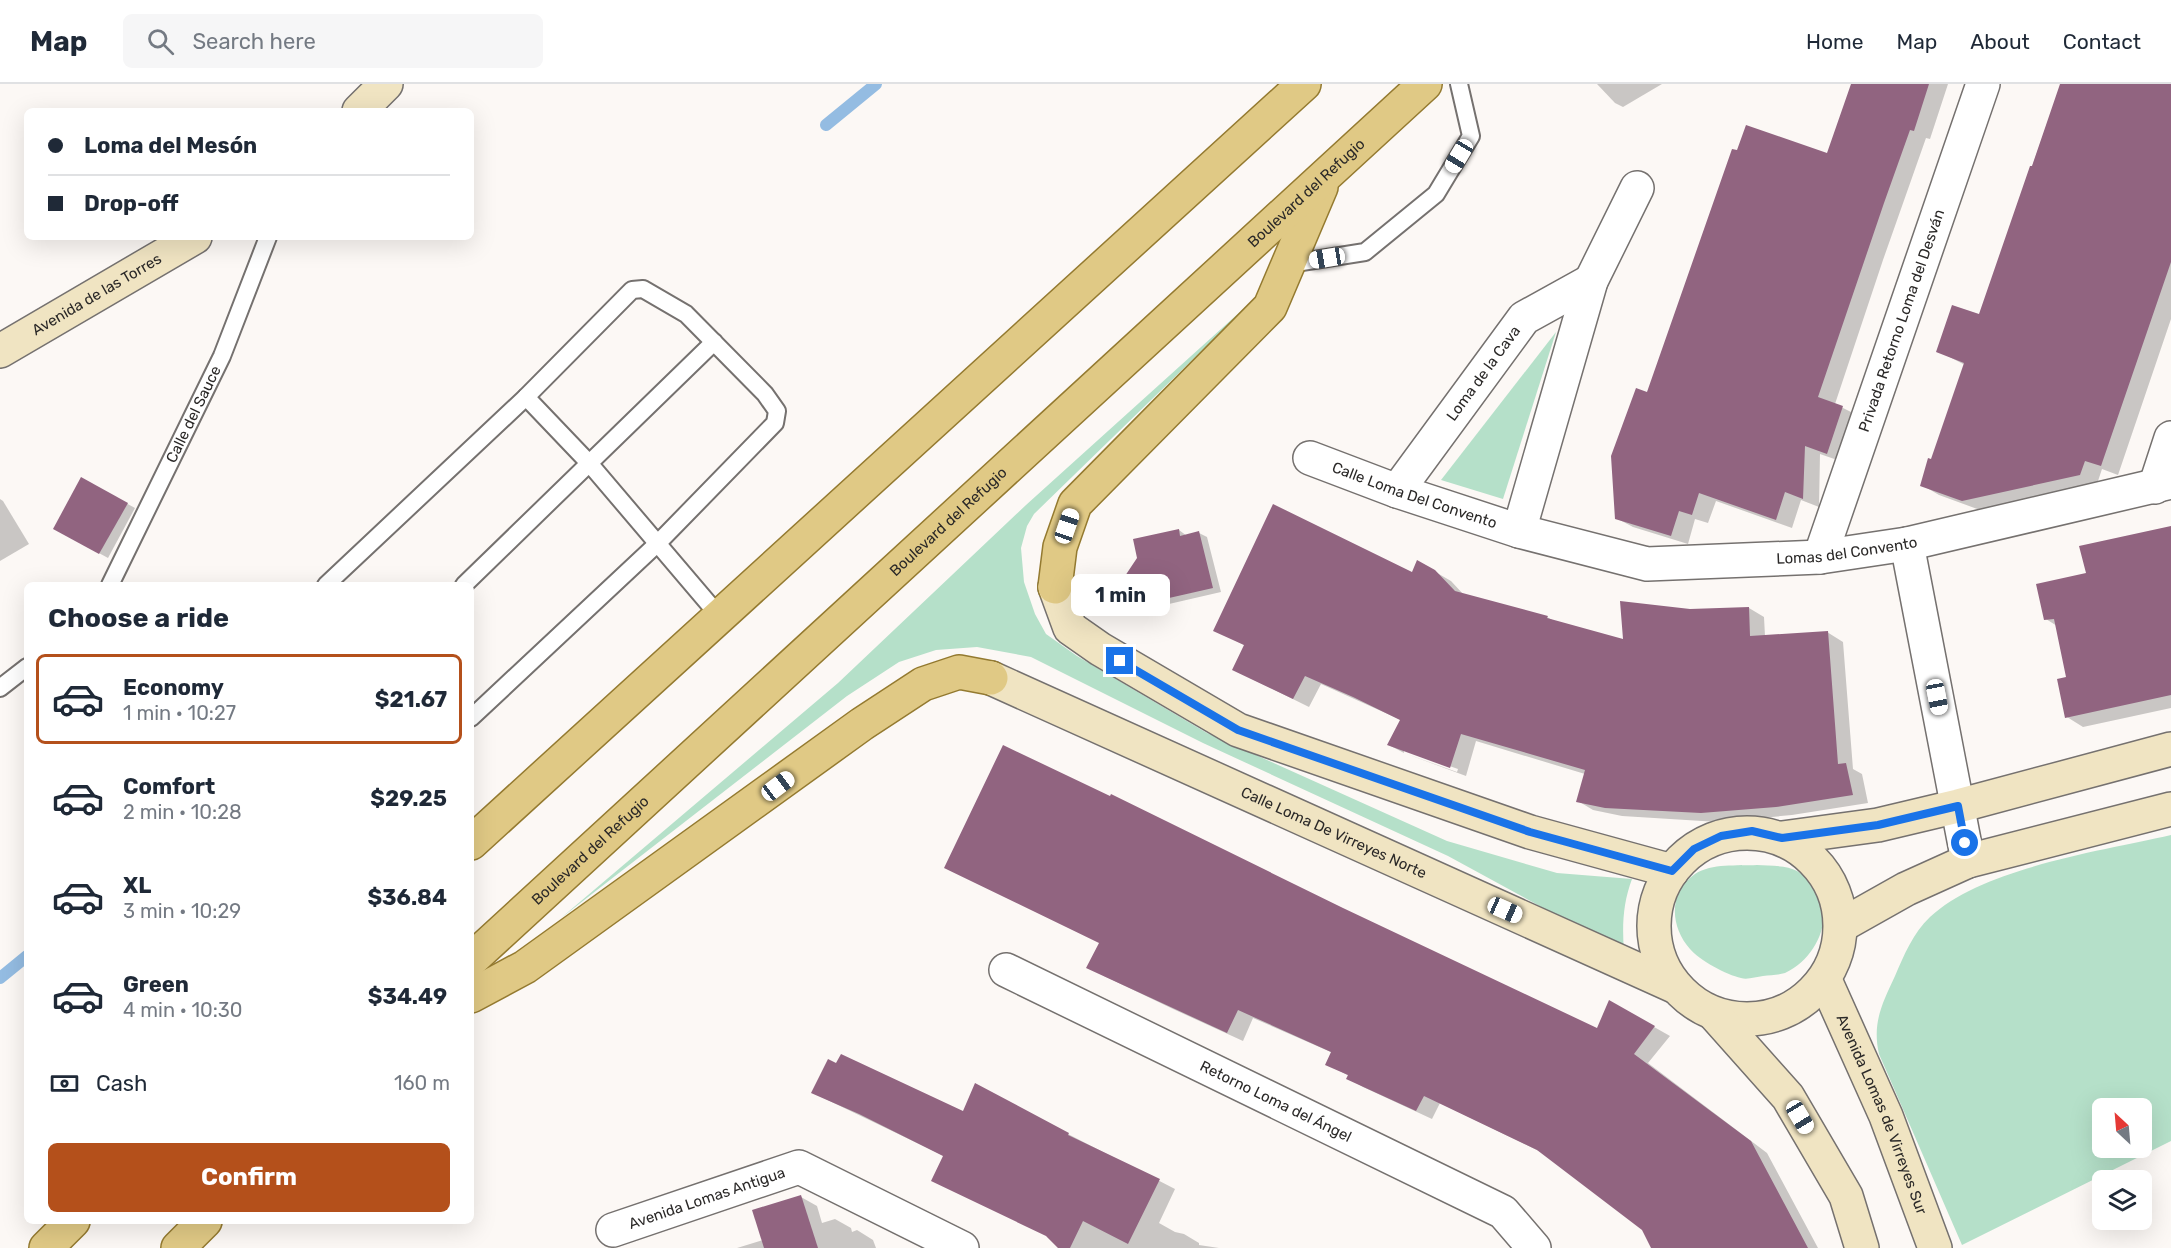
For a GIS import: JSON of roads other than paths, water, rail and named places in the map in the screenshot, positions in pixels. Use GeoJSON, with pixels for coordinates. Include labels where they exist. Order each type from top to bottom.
{"type":"FeatureCollection","features":[{"type":"Feature","properties":{"kind":"main road"},"geometry":{"type":"LineString","coordinates":[[474,840],[1304,84]]}},
{"type":"Feature","properties":{"kind":"main road","name":"Boulevard del Refugio"},"geometry":{"type":"LineString","coordinates":[[474,957],[1425,84]]}},
{"type":"Feature","properties":{"kind":"main road"},"geometry":{"type":"LineString","coordinates":[[1055,587],[1060,547],[1075,504],[1270,308],[1326,176]]}},
{"type":"Feature","properties":{"kind":"main road"},"geometry":{"type":"LineString","coordinates":[[474,994],[525,967],[862,724],[923,684],[959,672],[991,678]]}},
{"type":"Feature","properties":{"kind":"main road"},"geometry":{"type":"LineString","coordinates":[[46,1248],[70,1224]]}},
{"type":"Feature","properties":{"kind":"main road"},"geometry":{"type":"LineString","coordinates":[[178,1248],[202,1224]]}},
{"type":"Feature","properties":{"kind":"street"},"geometry":{"type":"LineString","coordinates":[[362,108],[386,84]]}},
{"type":"Feature","properties":{"kind":"street","name":"Privada Retorno Loma del Desván"},"geometry":{"type":"LineString","coordinates":[[1820,557],[1983,84]]}},
{"type":"Feature","properties":{"kind":"street"},"geometry":{"type":"LineString","coordinates":[[1519,531],[1591,281],[1637,188]]}},
{"type":"Feature","properties":{"kind":"street","name":"Avenida de las Torres"},"geometry":{"type":"LineString","coordinates":[[0,351],[190,240]]}},
{"type":"Feature","properties":{"kind":"street","name":"Loma de la Cava"},"geometry":{"type":"LineString","coordinates":[[1397,492],[1524,318],[1591,281]]}},
{"type":"Feature","properties":{"kind":"street"},"geometry":{"type":"LineString","coordinates":[[2163,485],[2171,438]]}},
{"type":"Feature","properties":{"kind":"street","name":"Calle Loma Del Convento"},"geometry":{"type":"LineString","coordinates":[[1310,458],[1397,492],[1519,531]]}},
{"type":"Feature","properties":{"kind":"street","name":"Lomas del Convento"},"geometry":{"type":"LineString","coordinates":[[1519,531],[1647,564],[1820,557],[1907,544],[2163,485]]}},
{"type":"Feature","properties":{"kind":"street"},"geometry":{"type":"LineString","coordinates":[[1907,544],[1968,861]]}},
{"type":"Feature","properties":{"kind":"street"},"geometry":{"type":"LineString","coordinates":[[1055,587],[1070,628],[1100,649],[1238,730],[1530,832],[1672,871]]}},
{"type":"Feature","properties":{"kind":"street","name":"Calle Loma De Virreyes Norte"},"geometry":{"type":"LineString","coordinates":[[991,678],[1676,987]]}},
{"type":"Feature","properties":{"kind":"street"},"geometry":{"type":"LineString","coordinates":[[1782,838],[1826,872],[1842,925],[1838,954],[1825,980],[1803,1002],[1776,1016],[1745,1021],[1715,1015],[1694,1003],[1676,987],[1662,967],[1655,943],[1654,917],[1660,893],[1672,871],[1694,849],[1721,836],[1752,831],[1782,838],[1878,825],[2171,749]]}},
{"type":"Feature","properties":{"kind":"street"},"geometry":{"type":"LineString","coordinates":[[1842,925],[1906,889],[1968,861],[2171,809]]}},
{"type":"Feature","properties":{"kind":"street","name":"Retorno Loma del Ángel"},"geometry":{"type":"LineString","coordinates":[[1006,970],[1503,1212],[1534,1248]]}},
{"type":"Feature","properties":{"kind":"street","name":"Avenida Lomas de Virreyes Sur"},"geometry":{"type":"LineString","coordinates":[[1825,980],[1886,1116],[1935,1248]]}},
{"type":"Feature","properties":{"kind":"street"},"geometry":{"type":"LineString","coordinates":[[1715,1015],[1788,1097],[1846,1196],[1862,1248]]}},
{"type":"Feature","properties":{"kind":"street","name":"Avenida Lomas Antigua"},"geometry":{"type":"LineString","coordinates":[[613,1230],[799,1167],[962,1248]]}},
{"type":"Feature","properties":{"kind":"lane"},"geometry":{"type":"LineString","coordinates":[[1288,264],[1365,252],[1436,194],[1471,136],[1459,84]]}},
{"type":"Feature","properties":{"kind":"lane","name":"Calle del Sauce"},"geometry":{"type":"LineString","coordinates":[[111,582],[222,356],[267,240]]}},
{"type":"Feature","properties":{"kind":"lane"},"geometry":{"type":"LineString","coordinates":[[329,582],[526,397],[632,290],[643,289],[686,314],[765,394],[777,411],[776,423],[658,543],[474,715]]}},
{"type":"Feature","properties":{"kind":"lane"},"geometry":{"type":"LineString","coordinates":[[467,582],[714,342]]}},
{"type":"Feature","properties":{"kind":"lane"},"geometry":{"type":"LineString","coordinates":[[526,397],[589,463],[720,617]]}},
{"type":"Feature","properties":{"kind":"lane"},"geometry":{"type":"LineString","coordinates":[[0,688],[24,669]]}},
{"type":"Feature","properties":{"kind":"waterway"},"geometry":{"type":"LineString","coordinates":[[826,125],[876,84]]}},
{"type":"Feature","properties":{"kind":"waterway"},"geometry":{"type":"LineString","coordinates":[[0,978],[24,958]]}}]}
